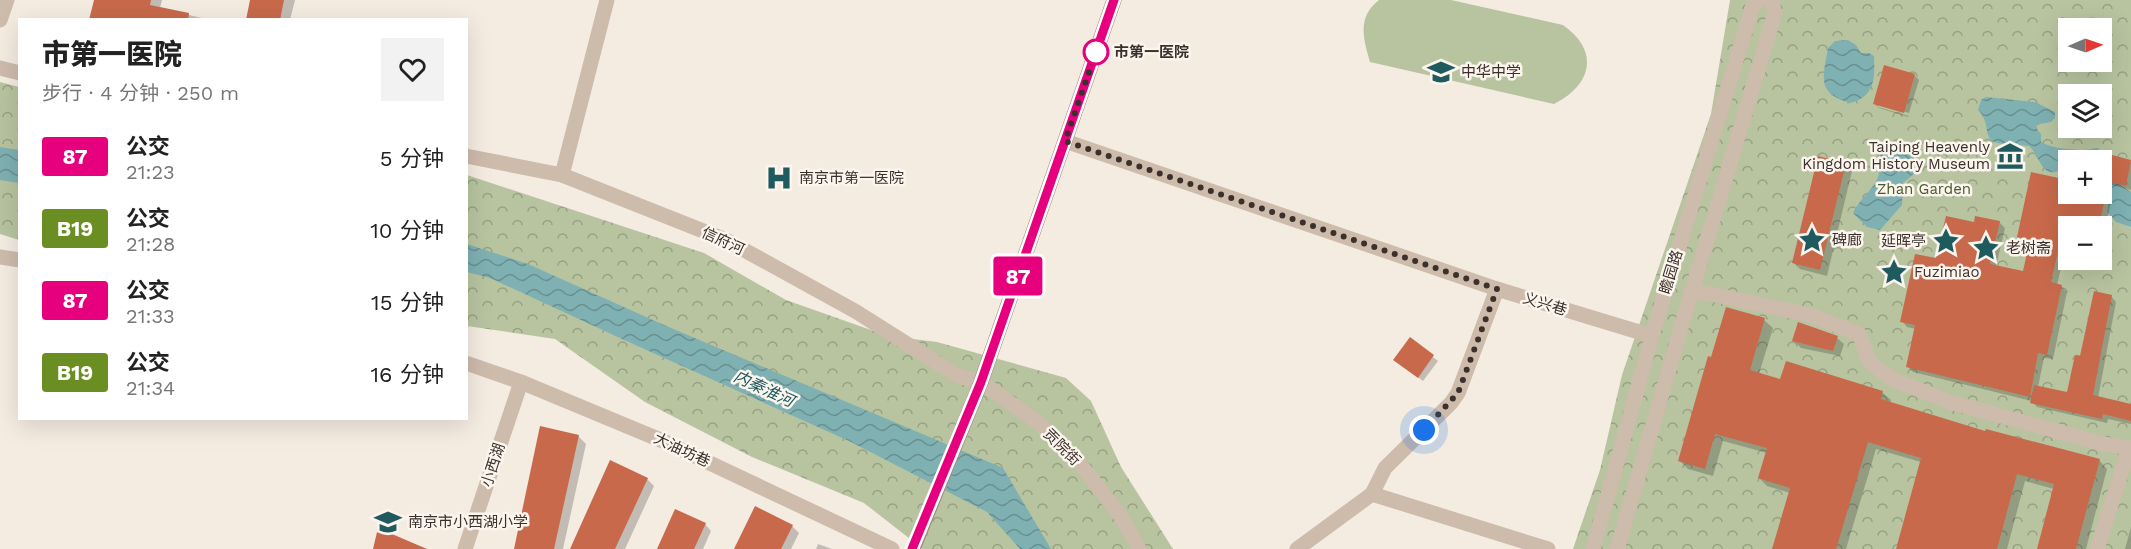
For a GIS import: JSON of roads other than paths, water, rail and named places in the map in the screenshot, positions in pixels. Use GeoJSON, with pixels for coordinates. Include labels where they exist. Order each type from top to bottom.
{"type":"FeatureCollection","features":[{"type":"Feature","properties":{"kind":"main road"},"geometry":{"type":"LineString","coordinates":[[913,548],[981,382],[1114,0]]}},
{"type":"Feature","properties":{"kind":"street"},"geometry":{"type":"LineString","coordinates":[[0,20],[7,0]]}},
{"type":"Feature","properties":{"kind":"street"},"geometry":{"type":"LineString","coordinates":[[561,175],[607,0]]}},
{"type":"Feature","properties":{"kind":"street","name":"瞻园路"},"geometry":{"type":"LineString","coordinates":[[1593,549],[1653,333],[1753,5],[1759,0]]}},
{"type":"Feature","properties":{"kind":"street","name":"瞻园路"},"geometry":{"type":"LineString","coordinates":[[1617,549],[1668,369],[1775,12],[1771,0]]}},
{"type":"Feature","properties":{"kind":"street"},"geometry":{"type":"LineString","coordinates":[[0,68],[18,72]]}},
{"type":"Feature","properties":{"kind":"street","name":"义兴巷"},"geometry":{"type":"LineString","coordinates":[[1065,141],[1497,289],[1653,333]]}},
{"type":"Feature","properties":{"kind":"street","name":"信府河"},"geometry":{"type":"LineString","coordinates":[[468,156],[561,175],[726,240],[855,311],[958,376]]}},
{"type":"Feature","properties":{"kind":"street"},"geometry":{"type":"LineString","coordinates":[[0,257],[18,260]]}},
{"type":"Feature","properties":{"kind":"street"},"geometry":{"type":"LineString","coordinates":[[1297,549],[1372,494],[1385,468],[1451,403],[1458,393],[1497,289]]}},
{"type":"Feature","properties":{"kind":"street"},"geometry":{"type":"LineString","coordinates":[[1692,290],[1810,315],[1859,334],[1870,363],[1894,380],[1950,402],[2131,450],[2127,455],[2097,549]]}},
{"type":"Feature","properties":{"kind":"street"},"geometry":{"type":"LineString","coordinates":[[1653,333],[1656,341],[1663,345],[1671,345],[1678,336]]}},
{"type":"Feature","properties":{"kind":"street"},"geometry":{"type":"LineString","coordinates":[[1645,362],[1652,354],[1660,354],[1668,361],[1668,369]]}},
{"type":"Feature","properties":{"kind":"street","name":"大油坊巷"},"geometry":{"type":"LineString","coordinates":[[468,364],[520,382],[663,441],[892,549]]}},
{"type":"Feature","properties":{"kind":"street","name":"贡院街"},"geometry":{"type":"LineString","coordinates":[[958,376],[981,382],[1036,421],[1077,460],[1120,515],[1138,549]]}},
{"type":"Feature","properties":{"kind":"street","name":"小西湖"},"geometry":{"type":"LineString","coordinates":[[465,549],[520,382]]}},
{"type":"Feature","properties":{"kind":"street"},"geometry":{"type":"LineString","coordinates":[[1372,494],[1548,549]]}},
{"type":"Feature","properties":{"kind":"water"},"geometry":{"type":"Polygon","coordinates":[[[1848,40],[1856,45],[1861,53],[1874,56],[1872,86],[1864,96],[1850,103],[1832,94],[1824,83],[1828,48],[1835,41],[1848,40]]]}},
{"type":"Feature","properties":{"kind":"water"},"geometry":{"type":"Polygon","coordinates":[[[1986,97],[2035,102],[2055,112],[2055,118],[2051,122],[2035,127],[2041,134],[2041,142],[2050,146],[2084,150],[2058,150],[2058,171],[2050,172],[2043,167],[2029,146],[1991,141],[1984,118],[1978,110],[1981,100],[1986,97]]]}},
{"type":"Feature","properties":{"kind":"water"},"geometry":{"type":"Polygon","coordinates":[[[1887,145],[1893,151],[1910,147],[1914,149],[1914,174],[1903,183],[1902,205],[1880,230],[1867,227],[1853,213],[1876,182],[1882,151],[1887,145]]]}},
{"type":"Feature","properties":{"kind":"water"},"geometry":{"type":"Polygon","coordinates":[[[0,147],[18,150],[18,183],[0,180],[0,147]]]}},
{"type":"Feature","properties":{"kind":"water"},"geometry":{"type":"Polygon","coordinates":[[[2112,180],[2131,192],[2131,227],[2116,222],[2107,212],[2109,204],[2112,204],[2112,180]]]}},
{"type":"Feature","properties":{"kind":"water","name":"内秦淮河"},"geometry":{"type":"Polygon","coordinates":[[[468,244],[528,264],[664,325],[1003,468],[1051,549],[1020,549],[987,512],[849,441],[490,278],[468,272],[468,244]]]}},
{"type":"Feature","properties":{"kind":"place","name":"市第一医院"},"geometry":{"type":"Point","coordinates":[1096,52]}},
{"type":"Feature","properties":{"kind":"place","name":"中华中学"},"geometry":{"type":"Point","coordinates":[1441,72]}},
{"type":"Feature","properties":{"kind":"place","name":"Taiping Heavenly Kingdom History Museum"},"geometry":{"type":"Point","coordinates":[2010,156]}},
{"type":"Feature","properties":{"kind":"place","name":"南京市第一医院"},"geometry":{"type":"Point","coordinates":[779,178]}},
{"type":"Feature","properties":{"kind":"place","name":"碑廊"},"geometry":{"type":"Point","coordinates":[1812,240]}},
{"type":"Feature","properties":{"kind":"place","name":"延晖亭"},"geometry":{"type":"Point","coordinates":[1946,241]}},
{"type":"Feature","properties":{"kind":"place","name":"老树斋"},"geometry":{"type":"Point","coordinates":[1986,248]}},
{"type":"Feature","properties":{"kind":"place","name":"Fuzimiao"},"geometry":{"type":"Point","coordinates":[1894,272]}},
{"type":"Feature","properties":{"kind":"place","name":"南京市小西湖小学"},"geometry":{"type":"Point","coordinates":[388,522]}},
{"type":"Feature","properties":{"kind":"park label","name":"Zhan Garden"},"geometry":{"type":"Point","coordinates":[1924,189]}}]}
